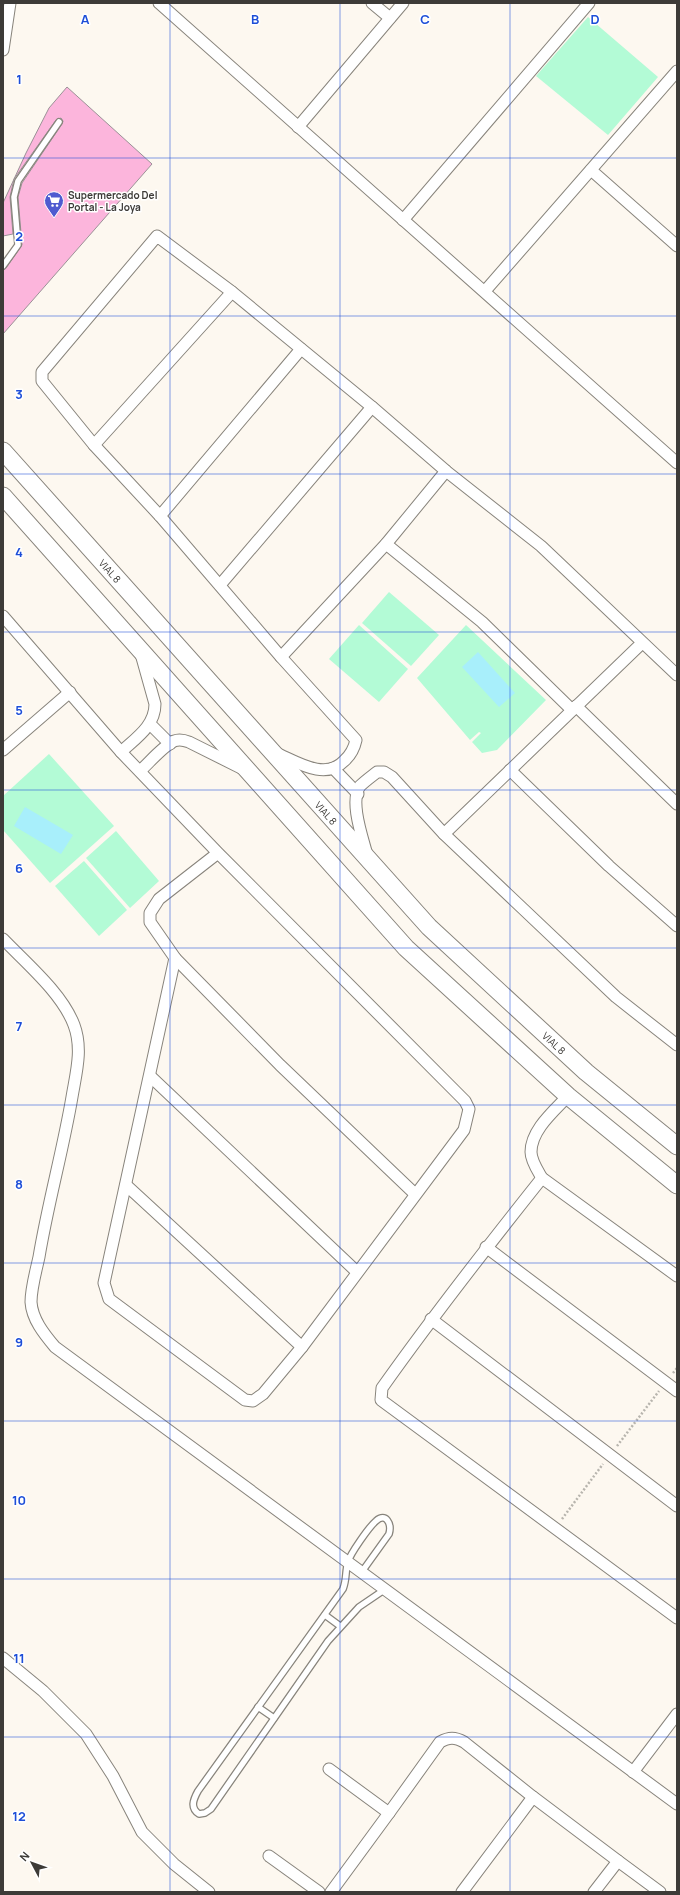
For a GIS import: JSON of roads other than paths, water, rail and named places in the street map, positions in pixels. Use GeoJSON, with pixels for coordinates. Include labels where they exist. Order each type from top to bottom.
{"type":"FeatureCollection","features":[{"type":"Feature","properties":{"kind":"main road","name":"VIAL 8"},"geometry":{"type":"LineString","coordinates":[[3,451],[429,927],[586,1072],[677,1146]]}},
{"type":"Feature","properties":{"kind":"main road"},"geometry":{"type":"LineString","coordinates":[[3,496],[245,770],[406,948],[568,1096],[677,1185]]}},
{"type":"Feature","properties":{"kind":"street"},"geometry":{"type":"LineString","coordinates":[[3,50],[10,3]]}},
{"type":"Feature","properties":{"kind":"street"},"geometry":{"type":"LineString","coordinates":[[159,3],[677,463]]}},
{"type":"Feature","properties":{"kind":"street"},"geometry":{"type":"LineString","coordinates":[[372,3],[390,18]]}},
{"type":"Feature","properties":{"kind":"street"},"geometry":{"type":"LineString","coordinates":[[298,127],[403,3]]}},
{"type":"Feature","properties":{"kind":"street"},"geometry":{"type":"LineString","coordinates":[[403,220],[589,3]]}},
{"type":"Feature","properties":{"kind":"street"},"geometry":{"type":"LineString","coordinates":[[485,291],[677,71]]}},
{"type":"Feature","properties":{"kind":"street"},"geometry":{"type":"LineString","coordinates":[[591,170],[677,246]]}},
{"type":"Feature","properties":{"kind":"street"},"geometry":{"type":"LineString","coordinates":[[270,751],[317,770],[324,771],[340,766],[350,756],[356,740],[281,657],[160,516],[94,445],[42,382],[42,372],[154,238],[160,237],[232,292],[372,407],[446,471],[541,546],[677,675]]}},
{"type":"Feature","properties":{"kind":"street"},"geometry":{"type":"LineString","coordinates":[[94,445],[232,292]]}},
{"type":"Feature","properties":{"kind":"street"},"geometry":{"type":"LineString","coordinates":[[160,516],[302,349]]}},
{"type":"Feature","properties":{"kind":"street"},"geometry":{"type":"LineString","coordinates":[[220,585],[372,407]]}},
{"type":"Feature","properties":{"kind":"street"},"geometry":{"type":"LineString","coordinates":[[281,657],[386,544],[446,471]]}},
{"type":"Feature","properties":{"kind":"street"},"geometry":{"type":"LineString","coordinates":[[386,544],[482,622],[677,804]]}},
{"type":"Feature","properties":{"kind":"street"},"geometry":{"type":"LineString","coordinates":[[3,616],[121,752],[218,853],[465,1101],[469,1109],[464,1130],[302,1347],[263,1394],[253,1401],[245,1400],[109,1299],[104,1283],[175,958]]}},
{"type":"Feature","properties":{"kind":"street"},"geometry":{"type":"LineString","coordinates":[[444,834],[642,643]]}},
{"type":"Feature","properties":{"kind":"street"},"geometry":{"type":"LineString","coordinates":[[121,752],[150,724],[155,713],[155,704],[140,652]]}},
{"type":"Feature","properties":{"kind":"street"},"geometry":{"type":"LineString","coordinates":[[3,750],[70,692]]}},
{"type":"Feature","properties":{"kind":"street"},"geometry":{"type":"LineString","coordinates":[[150,724],[170,744]]}},
{"type":"Feature","properties":{"kind":"street"},"geometry":{"type":"LineString","coordinates":[[140,771],[170,744],[181,740],[189,742],[245,770]]}},
{"type":"Feature","properties":{"kind":"street"},"geometry":{"type":"LineString","coordinates":[[333,768],[358,794]]}},
{"type":"Feature","properties":{"kind":"street"},"geometry":{"type":"LineString","coordinates":[[510,770],[609,866],[677,926]]}},
{"type":"Feature","properties":{"kind":"street"},"geometry":{"type":"LineString","coordinates":[[368,859],[357,815],[358,794],[360,786],[378,772],[384,772],[392,778],[444,834],[616,997],[677,1045]]}},
{"type":"Feature","properties":{"kind":"street"},"geometry":{"type":"LineString","coordinates":[[218,853],[159,899],[150,913],[150,922],[175,958],[280,1065],[415,1194]]}},
{"type":"Feature","properties":{"kind":"street"},"geometry":{"type":"LineString","coordinates":[[3,939],[63,1004],[74,1025],[79,1056],[68,1122],[41,1243],[31,1302],[36,1322],[54,1347],[677,1804]]}},
{"type":"Feature","properties":{"kind":"street"},"geometry":{"type":"LineString","coordinates":[[150,1076],[357,1272]]}},
{"type":"Feature","properties":{"kind":"street"},"geometry":{"type":"LineString","coordinates":[[568,1096],[538,1130],[533,1142],[531,1153],[542,1178],[677,1276]]}},
{"type":"Feature","properties":{"kind":"street"},"geometry":{"type":"LineString","coordinates":[[542,1178],[486,1247],[431,1319],[382,1388],[381,1400],[677,1618]]}},
{"type":"Feature","properties":{"kind":"street"},"geometry":{"type":"LineString","coordinates":[[126,1185],[302,1347]]}},
{"type":"Feature","properties":{"kind":"street"},"geometry":{"type":"LineString","coordinates":[[486,1247],[677,1391]]}},
{"type":"Feature","properties":{"kind":"street"},"geometry":{"type":"LineString","coordinates":[[431,1319],[677,1506]]}},
{"type":"Feature","properties":{"kind":"street"},"geometry":{"type":"LineString","coordinates":[[3,1658],[43,1691],[86,1734],[113,1776],[142,1832],[174,1864],[209,1892]]}},
{"type":"Feature","properties":{"kind":"street"},"geometry":{"type":"LineString","coordinates":[[633,1772],[677,1714]]}},
{"type":"Feature","properties":{"kind":"street"},"geometry":{"type":"LineString","coordinates":[[331,1892],[440,1742],[449,1738],[458,1739],[464,1742],[533,1797],[660,1892]]}},
{"type":"Feature","properties":{"kind":"street"},"geometry":{"type":"LineString","coordinates":[[329,1769],[389,1813]]}},
{"type":"Feature","properties":{"kind":"street"},"geometry":{"type":"LineString","coordinates":[[462,1892],[533,1797]]}},
{"type":"Feature","properties":{"kind":"street"},"geometry":{"type":"LineString","coordinates":[[269,1856],[319,1892]]}},
{"type":"Feature","properties":{"kind":"street"},"geometry":{"type":"LineString","coordinates":[[594,1892],[618,1861]]}},
{"type":"Feature","properties":{"kind":"lane"},"geometry":{"type":"LineString","coordinates":[[3,266],[11,258],[18,245],[14,198],[18,181],[59,122]]}},
{"type":"Feature","properties":{"kind":"lane"},"geometry":{"type":"LineString","coordinates":[[3,259],[11,258]]}},
{"type":"Feature","properties":{"kind":"lane"},"geometry":{"type":"LineString","coordinates":[[362,1573],[389,1534],[391,1527],[390,1523],[385,1519],[381,1518],[376,1521],[348,1562],[346,1582],[343,1589],[196,1795],[193,1804],[195,1811],[199,1814],[205,1813],[211,1809],[340,1626],[366,1600],[384,1590]]}},
{"type":"Feature","properties":{"kind":"lane"},"geometry":{"type":"LineString","coordinates":[[325,1615],[340,1626]]}},
{"type":"Feature","properties":{"kind":"lane"},"geometry":{"type":"LineString","coordinates":[[258,1707],[274,1718]]}},
{"type":"Feature","properties":{"kind":"water"},"geometry":{"type":"Polygon","coordinates":[[[478,652],[515,693],[499,707],[462,667],[478,652]]]}},
{"type":"Feature","properties":{"kind":"water"},"geometry":{"type":"Polygon","coordinates":[[[25,807],[73,835],[61,854],[14,826],[25,807]]]}},
{"type":"Feature","properties":{"kind":"place","name":"Supermercado Del Portal - La Joya"},"geometry":{"type":"Point","coordinates":[54,218]}}]}
